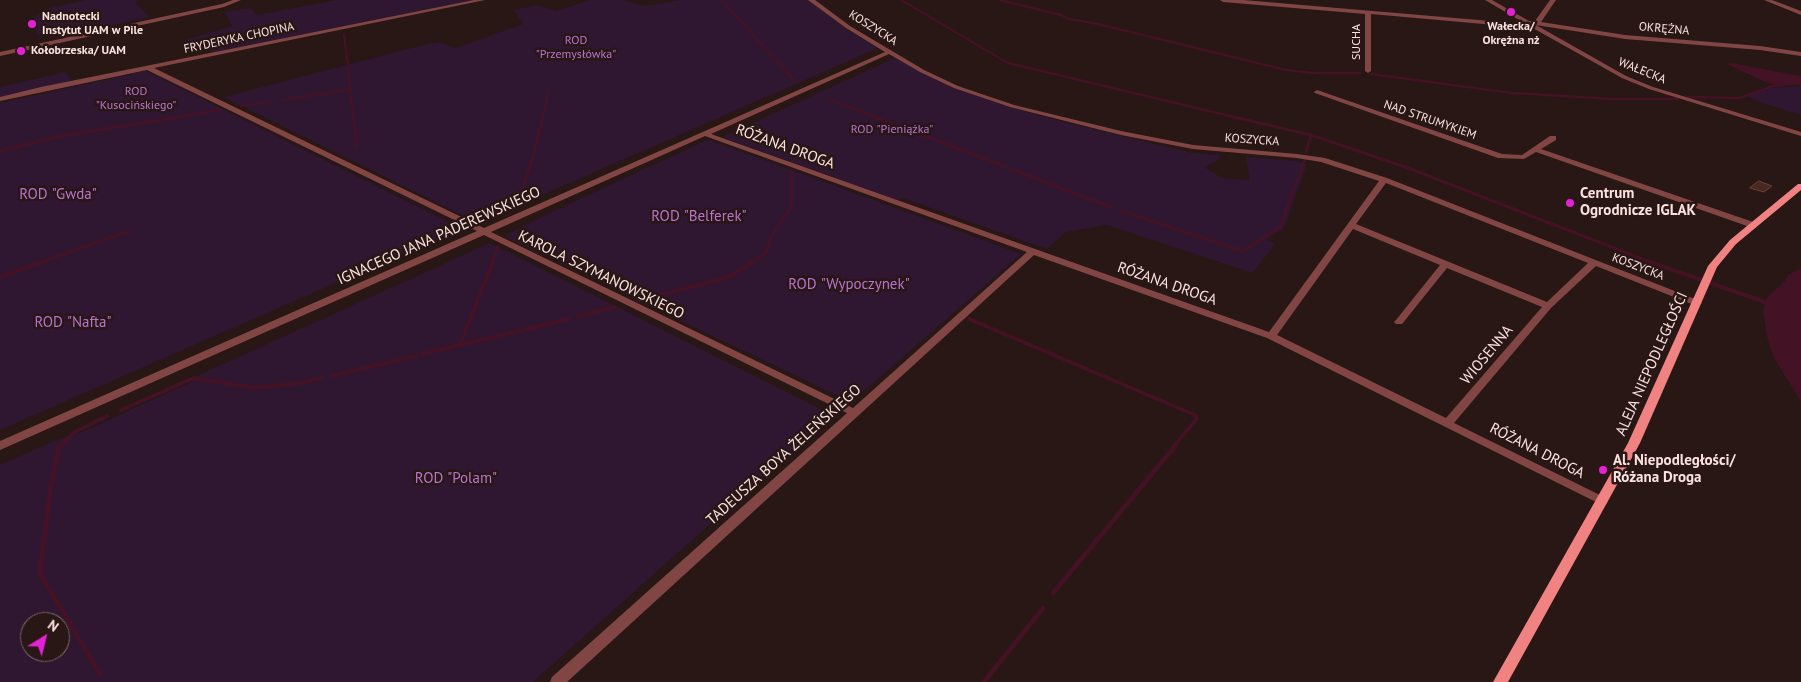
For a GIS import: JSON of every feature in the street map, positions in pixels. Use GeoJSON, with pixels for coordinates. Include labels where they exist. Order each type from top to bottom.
{"type":"FeatureCollection","features":[{"type":"Feature","properties":{"kind":"street"},"geometry":{"type":"LineString","coordinates":[[0,54],[224,5],[238,0]]}},
{"type":"Feature","properties":{"kind":"street","name":"FRYDERYKA CHOPINA"},"geometry":{"type":"LineString","coordinates":[[0,99],[482,0]]}},
{"type":"Feature","properties":{"kind":"street","name":"KOSZYCKA"},"geometry":{"type":"LineString","coordinates":[[811,0],[848,27],[889,52],[956,87],[1031,111],[1193,148],[1312,158],[1384,180],[1697,303]]}},
{"type":"Feature","properties":{"kind":"street","name":"OKRĘŻNA"},"geometry":{"type":"LineString","coordinates":[[1223,0],[1532,24],[1623,37],[1801,54]]}},
{"type":"Feature","properties":{"kind":"street","name":"WAŁECKA"},"geometry":{"type":"LineString","coordinates":[[1488,0],[1597,63],[1637,83],[1801,134]]}},
{"type":"Feature","properties":{"kind":"street"},"geometry":{"type":"LineString","coordinates":[[1532,24],[1554,0]]}},
{"type":"Feature","properties":{"kind":"street"},"geometry":{"type":"LineString","coordinates":[[1767,0],[1801,13]]}},
{"type":"Feature","properties":{"kind":"street","name":"SUCHA"},"geometry":{"type":"LineString","coordinates":[[1368,12],[1368,71]]}},
{"type":"Feature","properties":{"kind":"street","name":"IGNACEGO JANA PADEREWSKIEGO"},"geometry":{"type":"LineString","coordinates":[[0,446],[889,52]]}},
{"type":"Feature","properties":{"kind":"street","name":"KAROLA SZYMANOWSKIEGO"},"geometry":{"type":"LineString","coordinates":[[149,68],[853,412]]}},
{"type":"Feature","properties":{"kind":"street","name":"NAD STRUMYKIEM"},"geometry":{"type":"LineString","coordinates":[[1317,92],[1501,156],[1524,157],[1553,138]]}},
{"type":"Feature","properties":{"kind":"street","name":"RÓŻANA DROGA"},"geometry":{"type":"LineString","coordinates":[[705,134],[1271,336],[1602,501]]}},
{"type":"Feature","properties":{"kind":"street"},"geometry":{"type":"LineString","coordinates":[[1537,150],[1753,226]]}},
{"type":"Feature","properties":{"kind":"street"},"geometry":{"type":"LineString","coordinates":[[1271,336],[1384,180]]}},
{"type":"Feature","properties":{"kind":"street","name":"ALEJA NIEPODLEGŁOŚCI"},"geometry":{"type":"LineString","coordinates":[[1500,682],[1634,443],[1708,277],[1724,251],[1801,186]]}},
{"type":"Feature","properties":{"kind":"street"},"geometry":{"type":"LineString","coordinates":[[1351,225],[1548,306]]}},
{"type":"Feature","properties":{"kind":"street","name":"TADEUSZA BOYA ŻELEŃSKIEGO"},"geometry":{"type":"LineString","coordinates":[[557,682],[853,412],[1032,252]]}},
{"type":"Feature","properties":{"kind":"street","name":"WIOSENNA"},"geometry":{"type":"LineString","coordinates":[[1448,423],[1548,306],[1594,263]]}},
{"type":"Feature","properties":{"kind":"street"},"geometry":{"type":"LineString","coordinates":[[1399,322],[1445,264]]}},
{"type":"Feature","properties":{"kind":"green space"},"geometry":{"type":"Polygon","coordinates":[[[86,0],[138,0],[135,3],[150,17],[80,32],[72,32],[56,37],[37,35],[33,18],[45,9],[86,0]]]}},
{"type":"Feature","properties":{"kind":"green space"},"geometry":{"type":"Polygon","coordinates":[[[336,0],[476,0],[214,52],[186,40],[232,26],[224,12],[250,8],[258,15],[336,0]]]}},
{"type":"Feature","properties":{"kind":"green space","name":"ROD \"Przemysłówka\""},"geometry":{"type":"Polygon","coordinates":[[[589,0],[623,0],[645,6],[681,0],[808,0],[849,31],[878,48],[478,223],[224,97],[423,45],[440,42],[455,48],[523,24],[514,10],[538,5],[557,11],[589,0]]]}},
{"type":"Feature","properties":{"kind":"green space","name":"ROD \"Pieniążka\""},"geometry":{"type":"Polygon","coordinates":[[[895,58],[966,92],[1040,116],[1192,153],[1219,155],[1220,159],[1204,167],[1222,178],[1250,180],[1246,157],[1295,161],[1307,164],[1284,228],[1266,240],[1275,244],[1253,273],[1107,225],[1066,232],[1047,249],[903,198],[897,200],[722,137],[895,58]]]}},
{"type":"Feature","properties":{"kind":"green space"},"geometry":{"type":"Polygon","coordinates":[[[146,71],[461,228],[0,430],[0,103],[146,71]]]}},
{"type":"Feature","properties":{"kind":"green space"},"geometry":{"type":"Polygon","coordinates":[[[65,72],[73,81],[0,97],[0,87],[65,72]]]}},
{"type":"Feature","properties":{"kind":"green space"},"geometry":{"type":"Polygon","coordinates":[[[1801,86],[1801,115],[1759,102],[1747,96],[1771,88],[1801,86]]]}},
{"type":"Feature","properties":{"kind":"green space"},"geometry":{"type":"Polygon","coordinates":[[[705,141],[712,141],[1021,254],[851,402],[504,236],[705,141]]]}},
{"type":"Feature","properties":{"kind":"green space","name":"ROD \"Polam\""},"geometry":{"type":"Polygon","coordinates":[[[490,243],[832,415],[533,682],[0,682],[0,465],[54,441],[80,433],[192,382],[201,374],[490,243]]]}},
{"type":"Feature","properties":{"kind":"shaded area"},"geometry":{"type":"Polygon","coordinates":[[[1731,63],[1801,76],[1801,85],[1782,86],[1765,82],[1727,64],[1731,63]]]}},
{"type":"Feature","properties":{"kind":"shaded area"},"geometry":{"type":"Polygon","coordinates":[[[1801,268],[1801,402],[1778,365],[1770,347],[1763,311],[1770,295],[1783,283],[1788,275],[1801,268]]]}},
{"type":"Feature","properties":{"kind":"building"},"geometry":{"type":"Polygon","coordinates":[[[1759,181],[1772,186],[1764,192],[1750,188],[1759,181]]]}},
{"type":"Feature","properties":{"kind":"waterway"},"geometry":{"type":"LineString","coordinates":[[901,0],[1008,63],[1230,116]]}},
{"type":"Feature","properties":{"kind":"waterway"},"geometry":{"type":"LineString","coordinates":[[1000,0],[1061,15],[1069,19],[1098,24],[1286,70],[1313,73],[1360,73]]}},
{"type":"Feature","properties":{"kind":"waterway"},"geometry":{"type":"LineString","coordinates":[[723,2],[796,82]]}},
{"type":"Feature","properties":{"kind":"waterway"},"geometry":{"type":"LineString","coordinates":[[344,35],[349,74]]}},
{"type":"Feature","properties":{"kind":"waterway"},"geometry":{"type":"LineString","coordinates":[[1371,74],[1512,93],[1612,99],[1678,99]]}},
{"type":"Feature","properties":{"kind":"waterway"},"geometry":{"type":"LineString","coordinates":[[349,77],[350,89]]}},
{"type":"Feature","properties":{"kind":"waterway"},"geometry":{"type":"LineString","coordinates":[[1688,97],[1740,98],[1773,86],[1784,85]]}},
{"type":"Feature","properties":{"kind":"waterway"},"geometry":{"type":"LineString","coordinates":[[284,100],[350,89]]}},
{"type":"Feature","properties":{"kind":"waterway"},"geometry":{"type":"LineString","coordinates":[[350,89],[351,99]]}},
{"type":"Feature","properties":{"kind":"waterway"},"geometry":{"type":"LineString","coordinates":[[543,116],[549,92]]}},
{"type":"Feature","properties":{"kind":"waterway"},"geometry":{"type":"LineString","coordinates":[[829,99],[873,116]]}},
{"type":"Feature","properties":{"kind":"waterway"},"geometry":{"type":"LineString","coordinates":[[241,106],[271,102]]}},
{"type":"Feature","properties":{"kind":"waterway"},"geometry":{"type":"LineString","coordinates":[[352,102],[353,116]]}},
{"type":"Feature","properties":{"kind":"waterway"},"geometry":{"type":"LineString","coordinates":[[184,116],[219,110]]}},
{"type":"Feature","properties":{"kind":"waterway"},"geometry":{"type":"LineString","coordinates":[[0,151],[61,136],[191,115]]}},
{"type":"Feature","properties":{"kind":"waterway"},"geometry":{"type":"LineString","coordinates":[[353,115],[355,130]]}},
{"type":"Feature","properties":{"kind":"waterway"},"geometry":{"type":"LineString","coordinates":[[534,153],[543,115]]}},
{"type":"Feature","properties":{"kind":"waterway"},"geometry":{"type":"LineString","coordinates":[[870,115],[1004,166]]}},
{"type":"Feature","properties":{"kind":"waterway"},"geometry":{"type":"LineString","coordinates":[[1225,115],[1311,135]]}},
{"type":"Feature","properties":{"kind":"waterway"},"geometry":{"type":"LineString","coordinates":[[355,133],[357,148]]}},
{"type":"Feature","properties":{"kind":"waterway"},"geometry":{"type":"LineString","coordinates":[[1306,152],[1311,135]]}},
{"type":"Feature","properties":{"kind":"waterway"},"geometry":{"type":"LineString","coordinates":[[1311,135],[1408,168],[1650,262]]}},
{"type":"Feature","properties":{"kind":"waterway"},"geometry":{"type":"LineString","coordinates":[[518,202],[533,157]]}},
{"type":"Feature","properties":{"kind":"waterway"},"geometry":{"type":"LineString","coordinates":[[1122,211],[1243,251],[1280,227],[1305,159]]}},
{"type":"Feature","properties":{"kind":"waterway"},"geometry":{"type":"LineString","coordinates":[[1011,169],[1113,208]]}},
{"type":"Feature","properties":{"kind":"waterway"},"geometry":{"type":"LineString","coordinates":[[752,262],[766,253],[771,237],[792,205],[792,172]]}},
{"type":"Feature","properties":{"kind":"waterway"},"geometry":{"type":"LineString","coordinates":[[42,262],[129,231]]}},
{"type":"Feature","properties":{"kind":"waterway"},"geometry":{"type":"LineString","coordinates":[[492,262],[498,247]]}},
{"type":"Feature","properties":{"kind":"waterway"},"geometry":{"type":"LineString","coordinates":[[0,277],[46,261]]}},
{"type":"Feature","properties":{"kind":"waterway"},"geometry":{"type":"LineString","coordinates":[[460,345],[493,261]]}},
{"type":"Feature","properties":{"kind":"waterway"},"geometry":{"type":"LineString","coordinates":[[638,301],[729,277],[754,261]]}},
{"type":"Feature","properties":{"kind":"waterway"},"geometry":{"type":"LineString","coordinates":[[1647,261],[1765,302]]}},
{"type":"Feature","properties":{"kind":"waterway"},"geometry":{"type":"LineString","coordinates":[[578,316],[615,307]]}},
{"type":"Feature","properties":{"kind":"waterway"},"geometry":{"type":"LineString","coordinates":[[460,345],[569,319]]}},
{"type":"Feature","properties":{"kind":"waterway"},"geometry":{"type":"LineString","coordinates":[[969,319],[1195,415],[1197,419],[1173,447]]}},
{"type":"Feature","properties":{"kind":"waterway"},"geometry":{"type":"LineString","coordinates":[[422,354],[460,345]]}},
{"type":"Feature","properties":{"kind":"waterway"},"geometry":{"type":"LineString","coordinates":[[332,376],[416,356]]}},
{"type":"Feature","properties":{"kind":"waterway"},"geometry":{"type":"LineString","coordinates":[[121,410],[194,378],[254,388],[301,383],[322,378]]}},
{"type":"Feature","properties":{"kind":"waterway"},"geometry":{"type":"LineString","coordinates":[[59,447],[75,432],[107,416]]}},
{"type":"Feature","properties":{"kind":"waterway"},"geometry":{"type":"LineString","coordinates":[[52,480],[59,446]]}},
{"type":"Feature","properties":{"kind":"waterway"},"geometry":{"type":"LineString","coordinates":[[1053,593],[1175,446]]}},
{"type":"Feature","properties":{"kind":"waterway"},"geometry":{"type":"LineString","coordinates":[[51,485],[40,569],[43,579],[100,674]]}},
{"type":"Feature","properties":{"kind":"waterway"},"geometry":{"type":"LineString","coordinates":[[984,682],[1043,608]]}},
{"type":"Feature","properties":{"kind":"place","name":"Wałecka/ Okrężna nż"},"geometry":{"type":"Point","coordinates":[1511,12]}},
{"type":"Feature","properties":{"kind":"place","name":"Nadnotecki Instytut UAM w Pile"},"geometry":{"type":"Point","coordinates":[32,24]}},
{"type":"Feature","properties":{"kind":"place","name":"Kołobrzeska/ UAM"},"geometry":{"type":"Point","coordinates":[21,51]}},
{"type":"Feature","properties":{"kind":"place","name":"Centrum Ogrodnicze IGLAK"},"geometry":{"type":"Point","coordinates":[1570,203]}},
{"type":"Feature","properties":{"kind":"place","name":"Al. Niepodległości/ Różana Droga"},"geometry":{"type":"Point","coordinates":[1603,470]}},
{"type":"Feature","properties":{"kind":"park label","name":"ROD \"Kusocińskiego\""},"geometry":{"type":"Point","coordinates":[136,99]}},
{"type":"Feature","properties":{"kind":"park label","name":"ROD \"Gwda\""},"geometry":{"type":"Point","coordinates":[58,195]}},
{"type":"Feature","properties":{"kind":"park label","name":"ROD \"Belferek\""},"geometry":{"type":"Point","coordinates":[699,217]}},
{"type":"Feature","properties":{"kind":"park label","name":"ROD \"Wypoczynek\""},"geometry":{"type":"Point","coordinates":[849,285]}},
{"type":"Feature","properties":{"kind":"park label","name":"ROD \"Nafta\""},"geometry":{"type":"Point","coordinates":[73,323]}}]}
